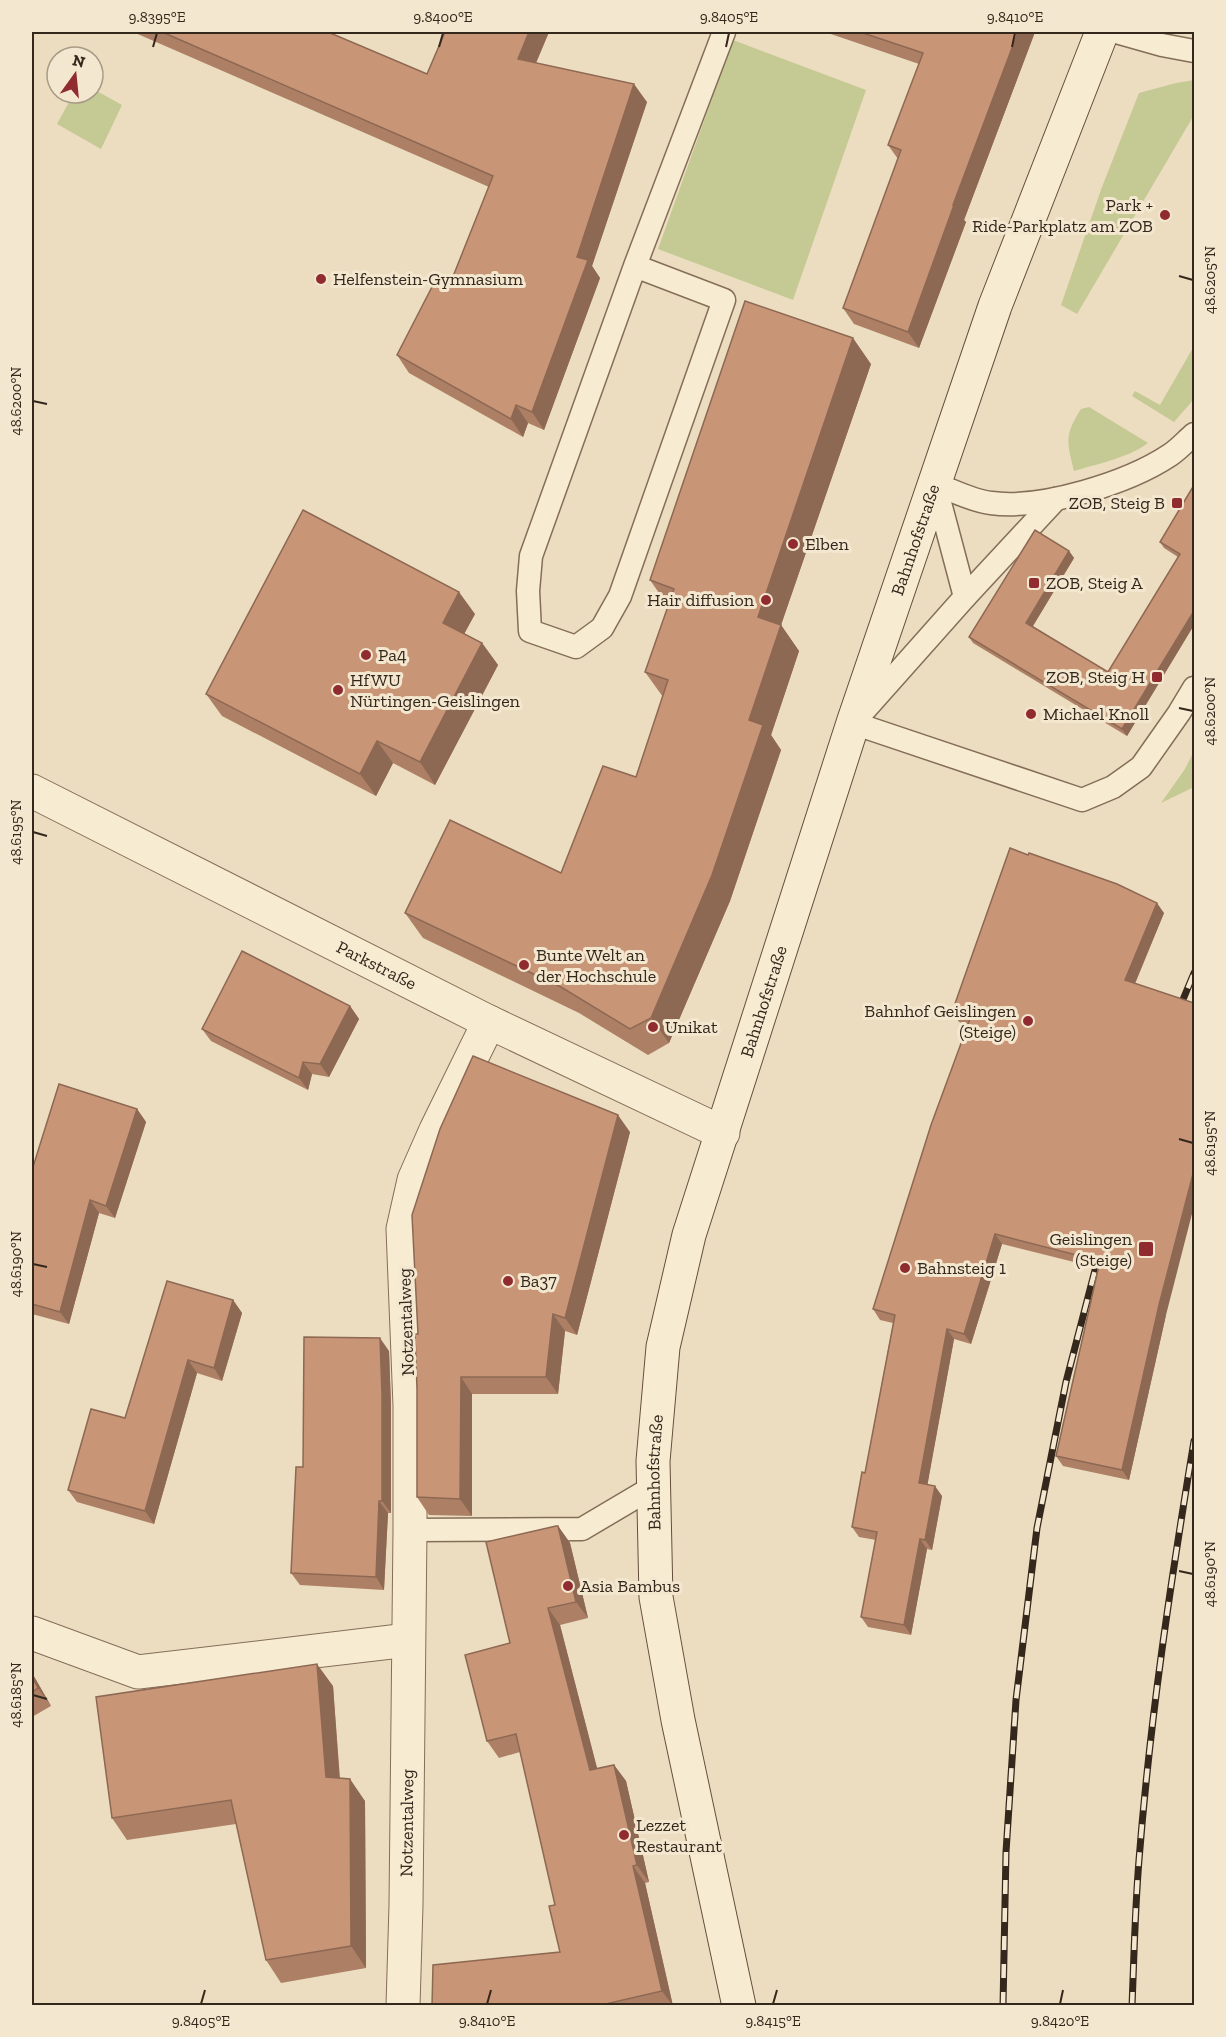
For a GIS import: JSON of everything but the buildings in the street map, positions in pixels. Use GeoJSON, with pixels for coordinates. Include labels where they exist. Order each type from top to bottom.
{"type":"FeatureCollection","features":[{"type":"Feature","properties":{"kind":"street","name":"Bahnhofstraße"},"geometry":{"type":"LineString","coordinates":[[739,2006],[678,1720],[656,1597],[653,1461],[663,1347],[689,1235],[853,723],[995,306],[1102,32]]}},
{"type":"Feature","properties":{"kind":"street","name":"Parkstraße"},"geometry":{"type":"LineString","coordinates":[[32,791],[489,1022],[723,1133]]}},
{"type":"Feature","properties":{"kind":"street","name":"Notzentalweg"},"geometry":{"type":"LineString","coordinates":[[403,2006],[406,1905],[410,1406],[403,1229],[414,1180],[435,1130],[489,1022]]}},
{"type":"Feature","properties":{"kind":"street"},"geometry":{"type":"LineString","coordinates":[[32,1633],[138,1672],[408,1640]]}},
{"type":"Feature","properties":{"kind":"lane"},"geometry":{"type":"LineString","coordinates":[[636,266],[724,300],[620,596],[602,628],[576,647],[530,631],[528,591],[531,556],[636,266],[724,32]]}},
{"type":"Feature","properties":{"kind":"lane"},"geometry":{"type":"LineString","coordinates":[[1116,32],[1194,51]]}},
{"type":"Feature","properties":{"kind":"lane"},"geometry":{"type":"LineString","coordinates":[[935,484],[990,503],[1024,505],[1083,492],[1135,474],[1171,454],[1194,434]]}},
{"type":"Feature","properties":{"kind":"lane"},"geometry":{"type":"LineString","coordinates":[[935,484],[965,597]]}},
{"type":"Feature","properties":{"kind":"lane"},"geometry":{"type":"LineString","coordinates":[[1056,498],[853,723],[1082,800],[1113,787],[1141,766],[1194,688]]}},
{"type":"Feature","properties":{"kind":"lane"},"geometry":{"type":"LineString","coordinates":[[410,1530],[582,1529],[653,1487]]}},
{"type":"Feature","properties":{"kind":"green space"},"geometry":{"type":"Polygon","coordinates":[[[733,40],[866,90],[793,300],[658,249],[733,40]]]}},
{"type":"Feature","properties":{"kind":"green space"},"geometry":{"type":"Polygon","coordinates":[[[1194,80],[1194,115],[1077,314],[1061,305],[1102,187],[1139,93],[1194,80]]]}},
{"type":"Feature","properties":{"kind":"green space"},"geometry":{"type":"Polygon","coordinates":[[[105,96],[122,105],[101,149],[57,124],[67,105],[105,105],[105,96]]]}},
{"type":"Feature","properties":{"kind":"green space"},"geometry":{"type":"Polygon","coordinates":[[[1194,346],[1194,399],[1174,422],[1132,396],[1135,391],[1160,405],[1194,346]]]}},
{"type":"Feature","properties":{"kind":"green space"},"geometry":{"type":"Polygon","coordinates":[[[1089,407],[1148,443],[1122,457],[1074,471],[1069,433],[1081,409],[1089,407]]]}},
{"type":"Feature","properties":{"kind":"green space"},"geometry":{"type":"Polygon","coordinates":[[[1194,751],[1194,787],[1161,803],[1185,769],[1194,751]]]}},
{"type":"Feature","properties":{"kind":"railway"},"geometry":{"type":"LineString","coordinates":[[1177,1014],[1194,973]]}},
{"type":"Feature","properties":{"kind":"railway"},"geometry":{"type":"LineString","coordinates":[[1003,2006],[1006,1852],[1016,1700],[1037,1528],[1066,1382],[1100,1251]]}},
{"type":"Feature","properties":{"kind":"railway"},"geometry":{"type":"LineString","coordinates":[[1132,2006],[1138,1878],[1149,1755],[1169,1597],[1194,1441]]}},
{"type":"Feature","properties":{"kind":"place","name":"Park + Ride-Parkplatz am ZOB"},"geometry":{"type":"Point","coordinates":[1165,215]}},
{"type":"Feature","properties":{"kind":"place","name":"Helfenstein-Gymnasium"},"geometry":{"type":"Point","coordinates":[321,279]}},
{"type":"Feature","properties":{"kind":"place","name":"ZOB, Steig B"},"geometry":{"type":"Point","coordinates":[1177,503]}},
{"type":"Feature","properties":{"kind":"place","name":"Elben"},"geometry":{"type":"Point","coordinates":[793,544]}},
{"type":"Feature","properties":{"kind":"place","name":"ZOB, Steig A"},"geometry":{"type":"Point","coordinates":[1034,583]}},
{"type":"Feature","properties":{"kind":"place","name":"Hair diffusion"},"geometry":{"type":"Point","coordinates":[766,600]}},
{"type":"Feature","properties":{"kind":"place","name":"Pa4"},"geometry":{"type":"Point","coordinates":[366,655]}},
{"type":"Feature","properties":{"kind":"place","name":"ZOB, Steig H"},"geometry":{"type":"Point","coordinates":[1157,677]}},
{"type":"Feature","properties":{"kind":"place","name":"HfWU Nürtingen-Geislingen"},"geometry":{"type":"Point","coordinates":[338,690]}},
{"type":"Feature","properties":{"kind":"place","name":"Michael Knoll"},"geometry":{"type":"Point","coordinates":[1031,714]}},
{"type":"Feature","properties":{"kind":"place","name":"Bunte Welt an der Hochschule"},"geometry":{"type":"Point","coordinates":[524,965]}},
{"type":"Feature","properties":{"kind":"place","name":"Bahnhof Geislingen (Steige)"},"geometry":{"type":"Point","coordinates":[1028,1021]}},
{"type":"Feature","properties":{"kind":"place","name":"Unikat"},"geometry":{"type":"Point","coordinates":[653,1027]}},
{"type":"Feature","properties":{"kind":"place","name":"Geislingen (Steige)"},"geometry":{"type":"Point","coordinates":[1146,1249]}},
{"type":"Feature","properties":{"kind":"place","name":"Bahnsteig 1"},"geometry":{"type":"Point","coordinates":[905,1268]}},
{"type":"Feature","properties":{"kind":"place","name":"Ba37"},"geometry":{"type":"Point","coordinates":[508,1281]}},
{"type":"Feature","properties":{"kind":"place","name":"Asia Bambus"},"geometry":{"type":"Point","coordinates":[568,1586]}},
{"type":"Feature","properties":{"kind":"place","name":"Lezzet Restaurant"},"geometry":{"type":"Point","coordinates":[624,1835]}}]}
